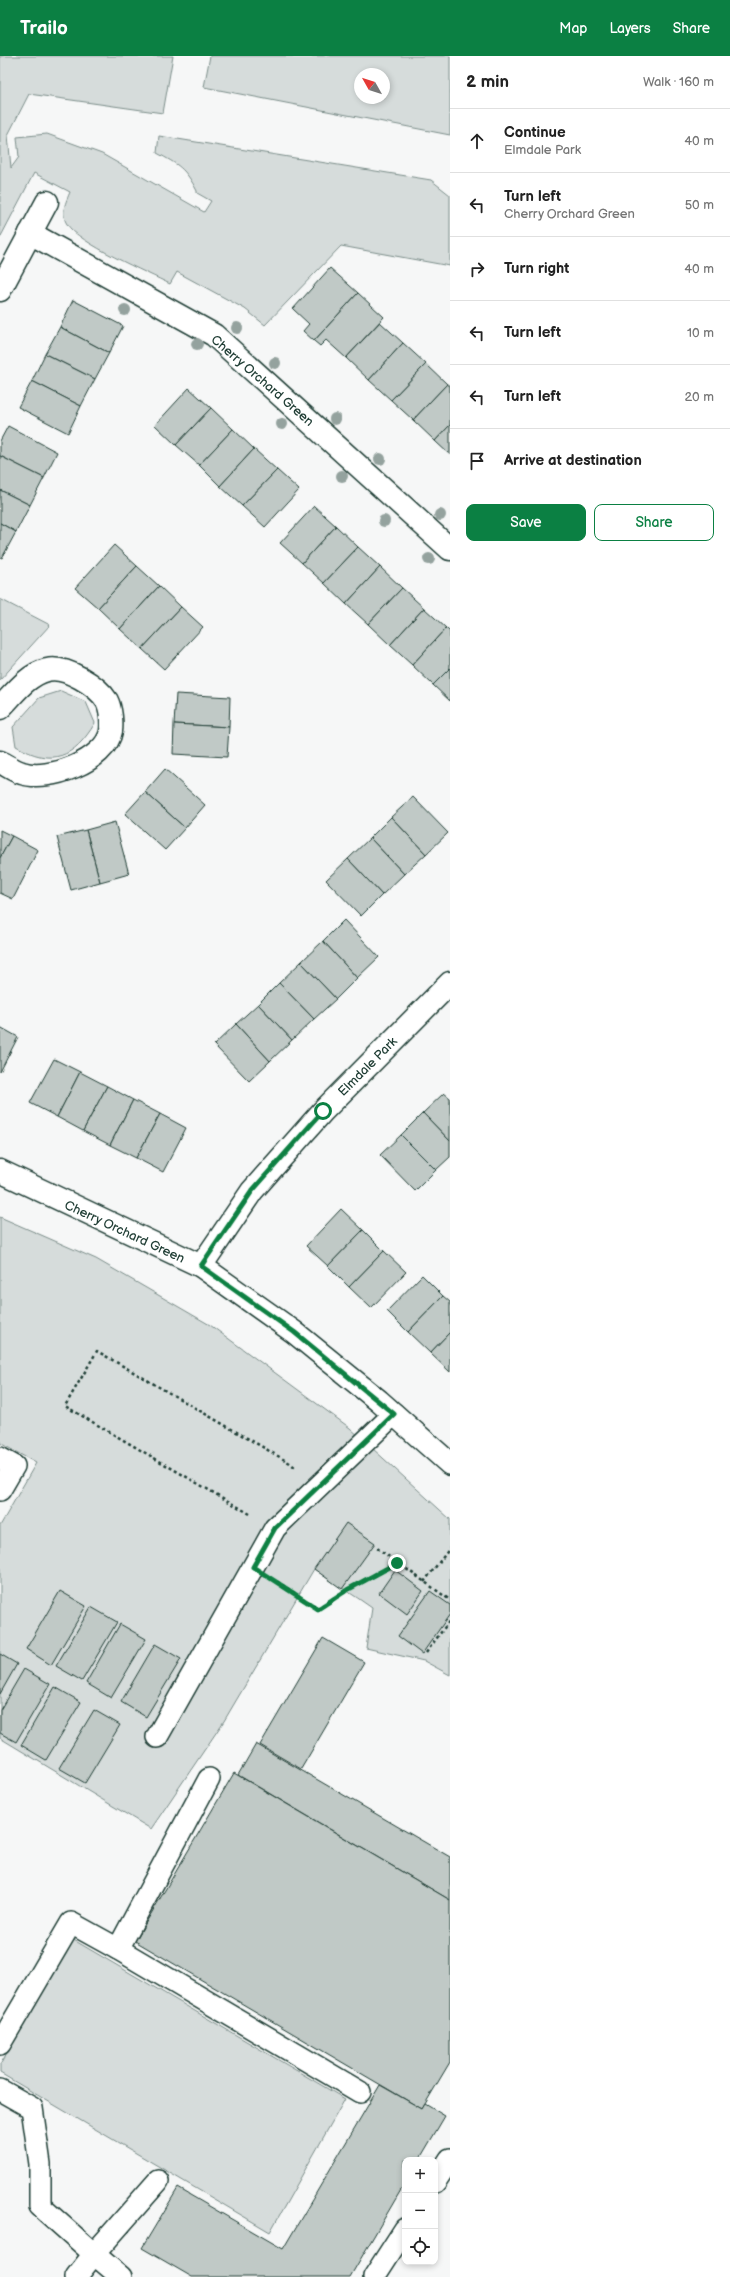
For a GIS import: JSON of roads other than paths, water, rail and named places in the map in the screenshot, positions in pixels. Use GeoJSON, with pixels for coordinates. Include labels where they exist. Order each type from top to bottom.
{"type":"FeatureCollection","features":[{"type":"Feature","properties":{"kind":"street"},"geometry":{"type":"LineString","coordinates":[[0,290],[47,202]]}},
{"type":"Feature","properties":{"kind":"street","name":"Cherry Orchard Green"},"geometry":{"type":"LineString","coordinates":[[30,233],[214,335],[450,549]]}},
{"type":"Feature","properties":{"kind":"street"},"geometry":{"type":"LineString","coordinates":[[0,708],[28,679],[48,669],[69,673],[92,685],[107,702],[111,718],[111,733],[100,750],[68,771],[44,775],[22,774],[0,762]]}},
{"type":"Feature","properties":{"kind":"street","name":"Elmdale Park"},"geometry":{"type":"LineString","coordinates":[[201,1266],[252,1191],[323,1111],[450,983]]}},
{"type":"Feature","properties":{"kind":"street","name":"Cherry Orchard Green"},"geometry":{"type":"LineString","coordinates":[[0,1171],[201,1266],[294,1332],[394,1414],[450,1464]]}},
{"type":"Feature","properties":{"kind":"lane"},"geometry":{"type":"LineString","coordinates":[[157,1737],[275,1528],[394,1414]]}},
{"type":"Feature","properties":{"kind":"lane"},"geometry":{"type":"LineString","coordinates":[[0,1458],[14,1466],[0,1490]]}},
{"type":"Feature","properties":{"kind":"lane"},"geometry":{"type":"LineString","coordinates":[[118,1949],[209,1779]]}},
{"type":"Feature","properties":{"kind":"lane"},"geometry":{"type":"LineString","coordinates":[[0,2044],[71,1923],[118,1949],[360,2092]]}},
{"type":"Feature","properties":{"kind":"lane"},"geometry":{"type":"LineString","coordinates":[[0,2090],[32,2108],[40,2164],[40,2206],[121,2277]]}},
{"type":"Feature","properties":{"kind":"lane"},"geometry":{"type":"LineString","coordinates":[[438,2177],[450,2159]]}},
{"type":"Feature","properties":{"kind":"lane"},"geometry":{"type":"LineString","coordinates":[[76,2277],[94,2254],[158,2181]]}},
{"type":"Feature","properties":{"kind":"lane"},"geometry":{"type":"LineString","coordinates":[[374,2277],[402,2234]]}}]}
